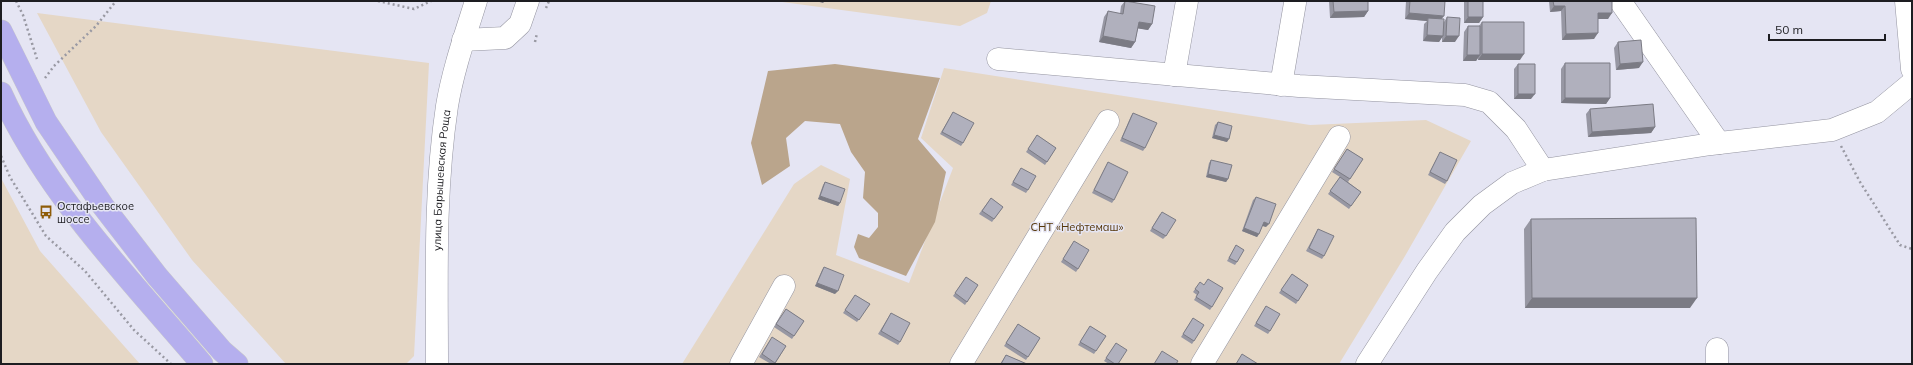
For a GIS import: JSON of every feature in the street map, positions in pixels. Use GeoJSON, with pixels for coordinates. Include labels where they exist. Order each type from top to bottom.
{"type":"FeatureCollection","features":[{"type":"Feature","properties":{"kind":"main road"},"geometry":{"type":"LineString","coordinates":[[1,31],[46,122],[102,206],[162,282],[222,351],[237,364]]}},
{"type":"Feature","properties":{"kind":"main road"},"geometry":{"type":"LineString","coordinates":[[1,93],[28,144],[76,216],[202,364]]}},
{"type":"Feature","properties":{"kind":"street","name":"улица Барышевская Роща"},"geometry":{"type":"LineString","coordinates":[[437,364],[436,230],[438,182],[447,106],[463,40],[476,1]]}},
{"type":"Feature","properties":{"kind":"street"},"geometry":{"type":"LineString","coordinates":[[463,40],[505,38],[520,24],[528,1]]}},
{"type":"Feature","properties":{"kind":"street"},"geometry":{"type":"LineString","coordinates":[[1174,75],[1188,1]]}},
{"type":"Feature","properties":{"kind":"street"},"geometry":{"type":"LineString","coordinates":[[1620,1],[1719,143]]}},
{"type":"Feature","properties":{"kind":"street"},"geometry":{"type":"LineString","coordinates":[[1906,1],[1912,69]]}},
{"type":"Feature","properties":{"kind":"street"},"geometry":{"type":"LineString","coordinates":[[1281,85],[1295,3]]}},
{"type":"Feature","properties":{"kind":"street"},"geometry":{"type":"LineString","coordinates":[[998,59],[1281,85],[1465,95],[1489,102],[1516,129],[1543,170]]}},
{"type":"Feature","properties":{"kind":"street"},"geometry":{"type":"LineString","coordinates":[[1367,364],[1455,232],[1482,205],[1512,183],[1543,170],[1719,143],[1832,130],[1877,112],[1912,83]]}},
{"type":"Feature","properties":{"kind":"street"},"geometry":{"type":"LineString","coordinates":[[961,364],[1108,121]]}},
{"type":"Feature","properties":{"kind":"street"},"geometry":{"type":"LineString","coordinates":[[1202,364],[1339,137]]}},
{"type":"Feature","properties":{"kind":"street"},"geometry":{"type":"LineString","coordinates":[[741,364],[784,286]]}},
{"type":"Feature","properties":{"kind":"path"},"geometry":{"type":"LineString","coordinates":[[16,1],[23,15],[39,66]]}},
{"type":"Feature","properties":{"kind":"path"},"geometry":{"type":"LineString","coordinates":[[42,73],[44,80],[54,66],[96,26],[116,1]]}},
{"type":"Feature","properties":{"kind":"path"},"geometry":{"type":"LineString","coordinates":[[378,1],[414,9],[431,1]]}},
{"type":"Feature","properties":{"kind":"path"},"geometry":{"type":"LineString","coordinates":[[1832,130],[1860,182],[1900,245],[1912,249]]}},
{"type":"Feature","properties":{"kind":"path"},"geometry":{"type":"LineString","coordinates":[[1,156],[10,177],[46,236],[85,271],[134,330],[171,364]]}},
{"type":"Feature","properties":{"kind":"green space"},"geometry":{"type":"Polygon","coordinates":[[[775,1],[991,1],[987,13],[960,26],[775,1]]]}},
{"type":"Feature","properties":{"kind":"green space"},"geometry":{"type":"Polygon","coordinates":[[[37,13],[429,63],[414,356],[406,364],[286,364],[192,260],[101,132],[37,13]]]}},
{"type":"Feature","properties":{"kind":"green space","name":"СНТ «Нефтемаш»"},"geometry":{"type":"Polygon","coordinates":[[[944,68],[1310,125],[1426,120],[1471,141],[1405,256],[1339,364],[682,364],[794,184],[821,165],[850,179],[836,255],[909,283],[953,168],[921,138],[944,68]]]}},
{"type":"Feature","properties":{"kind":"green space"},"geometry":{"type":"Polygon","coordinates":[[[1,178],[40,251],[140,364],[1,364],[1,178]]]}},
{"type":"Feature","properties":{"kind":"shaded area"},"geometry":{"type":"Polygon","coordinates":[[[835,64],[940,78],[918,139],[946,172],[935,222],[906,276],[859,258],[854,247],[858,234],[869,238],[878,227],[878,213],[863,198],[865,172],[851,152],[840,124],[805,121],[786,138],[790,166],[762,185],[751,143],[768,71],[835,64]]]}},
{"type":"Feature","properties":{"kind":"building"},"geometry":{"type":"Polygon","coordinates":[[[1125,1],[1155,6],[1152,24],[1139,22],[1135,42],[1103,36],[1108,11],[1123,14],[1125,1]]]}},
{"type":"Feature","properties":{"kind":"building"},"geometry":{"type":"Polygon","coordinates":[[[1333,1],[1368,1],[1368,11],[1334,12],[1333,1]]]}},
{"type":"Feature","properties":{"kind":"building"},"geometry":{"type":"Polygon","coordinates":[[[1410,1],[1445,1],[1444,16],[1409,13],[1410,1]]]}},
{"type":"Feature","properties":{"kind":"building"},"geometry":{"type":"Polygon","coordinates":[[[1468,1],[1483,1],[1483,17],[1468,17],[1468,1]]]}},
{"type":"Feature","properties":{"kind":"building"},"geometry":{"type":"Polygon","coordinates":[[[1553,1],[1612,1],[1612,13],[1598,13],[1598,33],[1566,34],[1565,6],[1554,6],[1553,1]]]}},
{"type":"Feature","properties":{"kind":"building"},"geometry":{"type":"Polygon","coordinates":[[[1447,17],[1460,18],[1459,36],[1446,36],[1447,17]]]}},
{"type":"Feature","properties":{"kind":"building"},"geometry":{"type":"Polygon","coordinates":[[[1428,18],[1444,19],[1443,36],[1427,35],[1428,18]]]}},
{"type":"Feature","properties":{"kind":"building"},"geometry":{"type":"Polygon","coordinates":[[[1482,22],[1524,22],[1524,54],[1482,54],[1482,22]]]}},
{"type":"Feature","properties":{"kind":"building"},"geometry":{"type":"Polygon","coordinates":[[[1468,26],[1480,26],[1480,55],[1467,55],[1468,26]]]}},
{"type":"Feature","properties":{"kind":"building"},"geometry":{"type":"Polygon","coordinates":[[[1641,40],[1643,62],[1620,64],[1618,42],[1641,40]]]}},
{"type":"Feature","properties":{"kind":"building"},"geometry":{"type":"Polygon","coordinates":[[[1565,63],[1610,63],[1610,98],[1565,98],[1565,63]]]}},
{"type":"Feature","properties":{"kind":"building"},"geometry":{"type":"Polygon","coordinates":[[[1518,64],[1535,64],[1535,94],[1518,94],[1518,64]]]}},
{"type":"Feature","properties":{"kind":"building"},"geometry":{"type":"Polygon","coordinates":[[[1653,104],[1655,127],[1592,132],[1590,109],[1653,104]]]}},
{"type":"Feature","properties":{"kind":"building"},"geometry":{"type":"Polygon","coordinates":[[[953,112],[974,123],[963,143],[942,132],[953,112]]]}},
{"type":"Feature","properties":{"kind":"building"},"geometry":{"type":"Polygon","coordinates":[[[1133,113],[1157,123],[1145,148],[1122,138],[1133,113]]]}},
{"type":"Feature","properties":{"kind":"building"},"geometry":{"type":"Polygon","coordinates":[[[1218,122],[1232,126],[1229,139],[1214,135],[1218,122]]]}},
{"type":"Feature","properties":{"kind":"building"},"geometry":{"type":"Polygon","coordinates":[[[1037,135],[1056,148],[1047,162],[1028,149],[1037,135]]]}},
{"type":"Feature","properties":{"kind":"building"},"geometry":{"type":"Polygon","coordinates":[[[1347,149],[1363,159],[1350,179],[1334,169],[1347,149]]]}},
{"type":"Feature","properties":{"kind":"building"},"geometry":{"type":"Polygon","coordinates":[[[1440,152],[1457,160],[1447,181],[1430,172],[1440,152]]]}},
{"type":"Feature","properties":{"kind":"building"},"geometry":{"type":"Polygon","coordinates":[[[1211,160],[1232,165],[1228,179],[1208,174],[1211,160]]]}},
{"type":"Feature","properties":{"kind":"building"},"geometry":{"type":"Polygon","coordinates":[[[1108,162],[1128,172],[1114,200],[1094,190],[1108,162]]]}},
{"type":"Feature","properties":{"kind":"building"},"geometry":{"type":"Polygon","coordinates":[[[1021,168],[1036,176],[1028,190],[1013,182],[1021,168]]]}},
{"type":"Feature","properties":{"kind":"building"},"geometry":{"type":"Polygon","coordinates":[[[1340,177],[1361,192],[1351,206],[1330,191],[1340,177]]]}},
{"type":"Feature","properties":{"kind":"building"},"geometry":{"type":"Polygon","coordinates":[[[825,182],[845,189],[840,203],[820,196],[825,182]]]}},
{"type":"Feature","properties":{"kind":"building"},"geometry":{"type":"Polygon","coordinates":[[[1256,197],[1276,204],[1269,224],[1264,222],[1259,234],[1244,228],[1256,197]]]}},
{"type":"Feature","properties":{"kind":"building"},"geometry":{"type":"Polygon","coordinates":[[[991,198],[1003,207],[994,219],[982,211],[991,198]]]}},
{"type":"Feature","properties":{"kind":"building"},"geometry":{"type":"Polygon","coordinates":[[[1162,212],[1176,220],[1166,236],[1152,228],[1162,212]]]}},
{"type":"Feature","properties":{"kind":"building"},"geometry":{"type":"Polygon","coordinates":[[[1696,218],[1697,298],[1532,298],[1531,219],[1696,218]]]}},
{"type":"Feature","properties":{"kind":"building"},"geometry":{"type":"Polygon","coordinates":[[[1318,229],[1334,236],[1324,256],[1309,248],[1318,229]]]}},
{"type":"Feature","properties":{"kind":"building"},"geometry":{"type":"Polygon","coordinates":[[[1074,241],[1089,250],[1078,269],[1063,259],[1074,241]]]}},
{"type":"Feature","properties":{"kind":"building"},"geometry":{"type":"Polygon","coordinates":[[[1236,245],[1244,250],[1237,262],[1229,258],[1236,245]]]}},
{"type":"Feature","properties":{"kind":"building"},"geometry":{"type":"Polygon","coordinates":[[[824,267],[844,275],[838,291],[817,283],[824,267]]]}},
{"type":"Feature","properties":{"kind":"building"},"geometry":{"type":"Polygon","coordinates":[[[1292,274],[1308,285],[1298,301],[1281,290],[1292,274]]]}},
{"type":"Feature","properties":{"kind":"building"},"geometry":{"type":"Polygon","coordinates":[[[966,277],[978,285],[967,302],[955,293],[966,277]]]}},
{"type":"Feature","properties":{"kind":"building"},"geometry":{"type":"Polygon","coordinates":[[[1208,279],[1223,288],[1212,307],[1196,297],[1199,292],[1195,289],[1200,282],[1204,285],[1208,279]]]}},
{"type":"Feature","properties":{"kind":"building"},"geometry":{"type":"Polygon","coordinates":[[[855,295],[870,304],[859,320],[845,310],[855,295]]]}},
{"type":"Feature","properties":{"kind":"building"},"geometry":{"type":"Polygon","coordinates":[[[1266,306],[1280,314],[1270,331],[1256,323],[1266,306]]]}},
{"type":"Feature","properties":{"kind":"building"},"geometry":{"type":"Polygon","coordinates":[[[786,309],[804,321],[794,336],[776,324],[786,309]]]}},
{"type":"Feature","properties":{"kind":"building"},"geometry":{"type":"Polygon","coordinates":[[[891,313],[910,323],[900,342],[881,331],[891,313]]]}},
{"type":"Feature","properties":{"kind":"building"},"geometry":{"type":"Polygon","coordinates":[[[1193,318],[1204,325],[1194,341],[1183,334],[1193,318]]]}},
{"type":"Feature","properties":{"kind":"building"},"geometry":{"type":"Polygon","coordinates":[[[1018,324],[1040,338],[1028,357],[1006,343],[1018,324]]]}},
{"type":"Feature","properties":{"kind":"building"},"geometry":{"type":"Polygon","coordinates":[[[1090,326],[1106,336],[1096,351],[1080,342],[1090,326]]]}},
{"type":"Feature","properties":{"kind":"building"},"geometry":{"type":"Polygon","coordinates":[[[772,337],[786,346],[775,363],[762,354],[772,337]]]}},
{"type":"Feature","properties":{"kind":"building"},"geometry":{"type":"Polygon","coordinates":[[[1116,343],[1127,350],[1118,364],[1115,364],[1106,358],[1116,343]]]}},
{"type":"Feature","properties":{"kind":"building"},"geometry":{"type":"Polygon","coordinates":[[[1162,351],[1178,361],[1176,364],[1154,364],[1162,351]]]}},
{"type":"Feature","properties":{"kind":"building"},"geometry":{"type":"Polygon","coordinates":[[[1242,354],[1258,364],[1236,364],[1242,354]]]}},
{"type":"Feature","properties":{"kind":"building"},"geometry":{"type":"Polygon","coordinates":[[[1006,355],[1027,364],[1001,364],[1006,355]]]}},
{"type":"Feature","properties":{"kind":"place","name":"Остафьевское шоссе"},"geometry":{"type":"Point","coordinates":[46,212]}}]}
